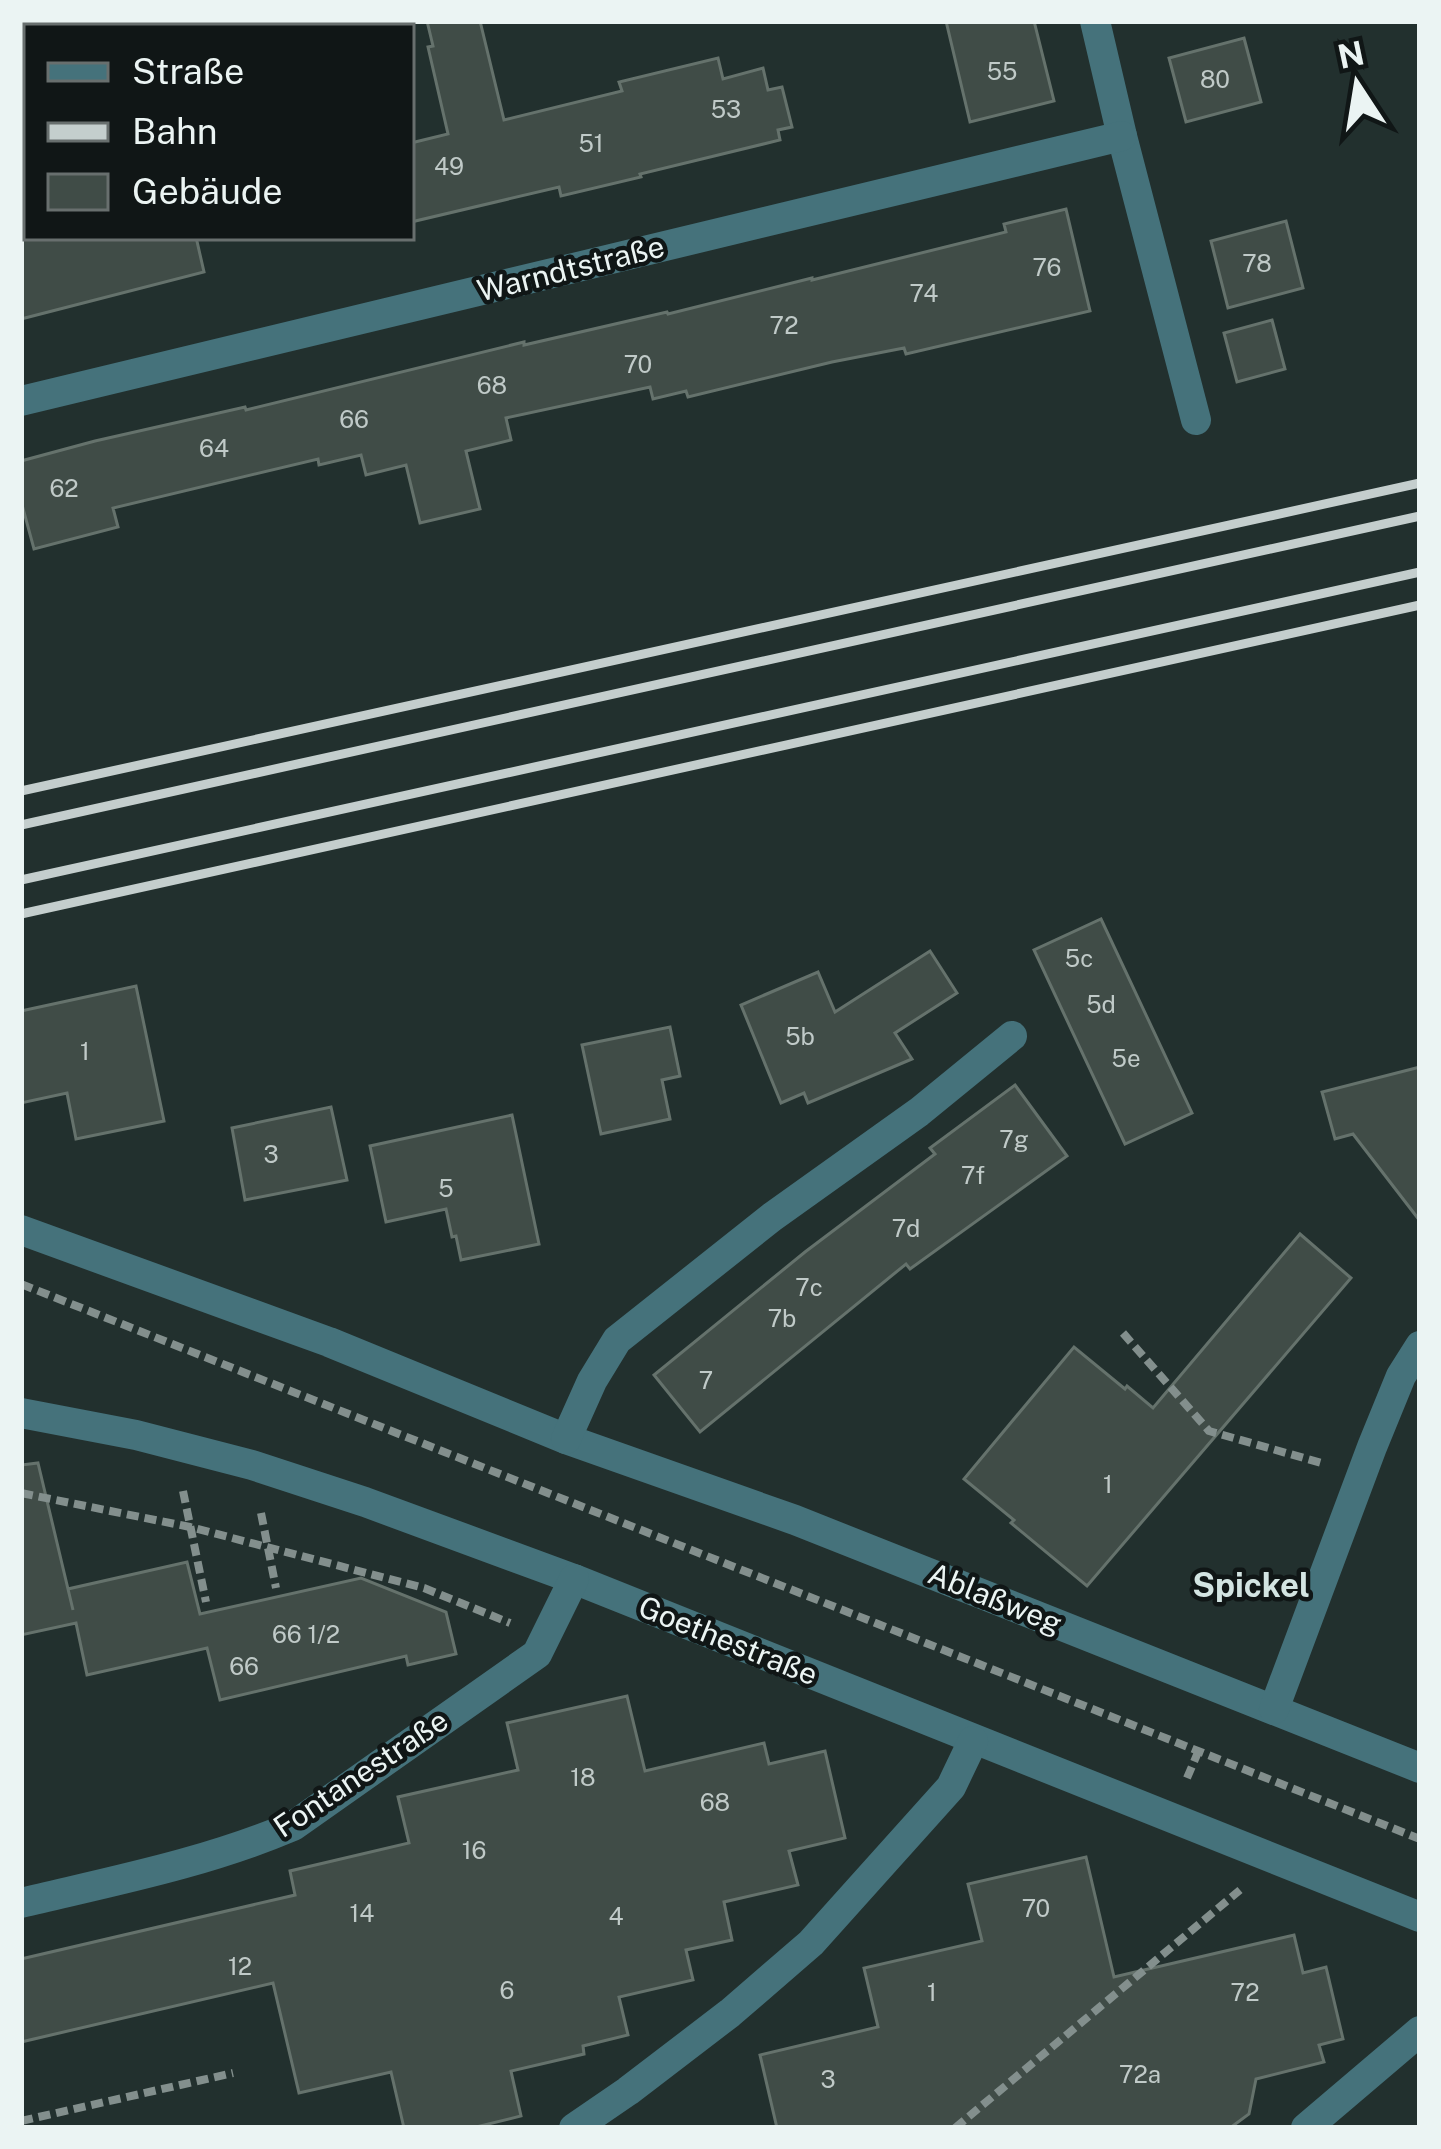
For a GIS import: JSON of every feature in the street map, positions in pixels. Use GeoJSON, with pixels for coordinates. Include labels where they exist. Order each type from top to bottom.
{"type":"FeatureCollection","features":[{"type":"Feature","properties":{"kind":"street"},"geometry":{"type":"LineString","coordinates":[[1094,21],[1196,420]]}},
{"type":"Feature","properties":{"kind":"street","name":"Warndtstraße"},"geometry":{"type":"LineString","coordinates":[[21,401],[1122,136]]}},
{"type":"Feature","properties":{"kind":"street"},"geometry":{"type":"LineString","coordinates":[[566,1439],[617,1340],[772,1217],[920,1112],[1012,1036]]}},
{"type":"Feature","properties":{"kind":"street","name":"Ablaßweg"},"geometry":{"type":"LineString","coordinates":[[21,1230],[329,1342],[566,1439],[795,1520],[1420,1768]]}},
{"type":"Feature","properties":{"kind":"street"},"geometry":{"type":"LineString","coordinates":[[1274,1709],[1401,1376],[1420,1346]]}},
{"type":"Feature","properties":{"kind":"street","name":"Goethestraße"},"geometry":{"type":"LineString","coordinates":[[21,1413],[136,1435],[252,1465],[365,1502],[574,1579],[1420,1917]]}},
{"type":"Feature","properties":{"kind":"street","name":"Fontanestraße"},"geometry":{"type":"LineString","coordinates":[[21,1903],[200,1861],[293,1826],[537,1654],[574,1579]]}},
{"type":"Feature","properties":{"kind":"street"},"geometry":{"type":"LineString","coordinates":[[574,2128],[730,2013],[811,1943],[952,1787],[973,1741]]}},
{"type":"Feature","properties":{"kind":"street"},"geometry":{"type":"LineString","coordinates":[[1306,2128],[1420,2031]]}},
{"type":"Feature","properties":{"kind":"path"},"geometry":{"type":"LineString","coordinates":[[21,1285],[1420,1839]]}},
{"type":"Feature","properties":{"kind":"path"},"geometry":{"type":"LineString","coordinates":[[1123,1333],[1209,1431],[1362,1475]]}},
{"type":"Feature","properties":{"kind":"path"},"geometry":{"type":"LineString","coordinates":[[174,1446],[206,1602]]}},
{"type":"Feature","properties":{"kind":"path"},"geometry":{"type":"LineString","coordinates":[[252,1465],[276,1588]]}},
{"type":"Feature","properties":{"kind":"path"},"geometry":{"type":"LineString","coordinates":[[21,1493],[190,1527],[424,1588],[545,1637]]}},
{"type":"Feature","properties":{"kind":"path"},"geometry":{"type":"LineString","coordinates":[[1186,1779],[1199,1750]]}},
{"type":"Feature","properties":{"kind":"path"},"geometry":{"type":"LineString","coordinates":[[955,2128],[1277,1859]]}},
{"type":"Feature","properties":{"kind":"path"},"geometry":{"type":"LineString","coordinates":[[21,2121],[233,2073]]}},
{"type":"Feature","properties":{"kind":"building"},"geometry":{"type":"Polygon","coordinates":[[[427,21],[480,21],[504,120],[622,91],[619,82],[718,58],[723,79],[763,68],[768,90],[782,87],[792,127],[778,130],[780,140],[641,177],[561,196],[559,187],[414,221],[414,142],[448,134],[428,47],[433,46],[427,21]]]}},
{"type":"Feature","properties":{"kind":"building"},"geometry":{"type":"Polygon","coordinates":[[[946,21],[1034,21],[1054,101],[970,122],[946,21]]]}},
{"type":"Feature","properties":{"kind":"building"},"geometry":{"type":"Polygon","coordinates":[[[1244,38],[1261,102],[1186,122],[1169,58],[1244,38]]]}},
{"type":"Feature","properties":{"kind":"building"},"geometry":{"type":"Polygon","coordinates":[[[1066,209],[1090,311],[906,354],[904,348],[832,362],[688,397],[686,391],[653,399],[650,387],[506,418],[511,440],[466,451],[480,509],[420,523],[406,465],[366,475],[361,455],[319,465],[318,459],[113,508],[118,527],[34,549],[21,501],[21,461],[524,342],[812,280],[1006,232],[1004,224],[1066,209]]]}},
{"type":"Feature","properties":{"kind":"building"},"geometry":{"type":"Polygon","coordinates":[[[1286,221],[1303,288],[1228,308],[1211,241],[1286,221]]]}},
{"type":"Feature","properties":{"kind":"building"},"geometry":{"type":"Polygon","coordinates":[[[21,237],[197,240],[204,272],[21,319],[21,237]]]}},
{"type":"Feature","properties":{"kind":"building"},"geometry":{"type":"Polygon","coordinates":[[[1272,320],[1285,369],[1237,382],[1224,333],[1272,320]]]}},
{"type":"Feature","properties":{"kind":"building"},"geometry":{"type":"Polygon","coordinates":[[[1101,919],[1192,1113],[1125,1144],[1034,950],[1101,919]]]}},
{"type":"Feature","properties":{"kind":"building"},"geometry":{"type":"Polygon","coordinates":[[[930,951],[957,993],[895,1033],[912,1059],[808,1103],[804,1093],[781,1103],[741,1005],[818,972],[835,1012],[930,951]]]}},
{"type":"Feature","properties":{"kind":"building"},"geometry":{"type":"Polygon","coordinates":[[[136,986],[164,1121],[76,1139],[67,1093],[21,1103],[21,1011],[136,986]]]}},
{"type":"Feature","properties":{"kind":"building"},"geometry":{"type":"Polygon","coordinates":[[[670,1027],[680,1076],[662,1080],[670,1119],[601,1134],[582,1045],[670,1027]]]}},
{"type":"Feature","properties":{"kind":"building"},"geometry":{"type":"Polygon","coordinates":[[[1420,1067],[1420,1221],[1353,1134],[1335,1139],[1322,1092],[1420,1067]]]}},
{"type":"Feature","properties":{"kind":"building"},"geometry":{"type":"Polygon","coordinates":[[[1015,1085],[1067,1156],[910,1269],[906,1264],[700,1432],[654,1375],[935,1154],[930,1148],[1015,1085]]]}},
{"type":"Feature","properties":{"kind":"building"},"geometry":{"type":"Polygon","coordinates":[[[331,1107],[347,1180],[245,1200],[232,1128],[331,1107]]]}},
{"type":"Feature","properties":{"kind":"building"},"geometry":{"type":"Polygon","coordinates":[[[512,1115],[539,1244],[461,1260],[446,1209],[386,1222],[370,1146],[512,1115]]]}},
{"type":"Feature","properties":{"kind":"building"},"geometry":{"type":"Polygon","coordinates":[[[1300,1234],[1351,1278],[1087,1586],[964,1479],[1074,1347],[1153,1408],[1300,1234]]]}},
{"type":"Feature","properties":{"kind":"building"},"geometry":{"type":"Polygon","coordinates":[[[38,1463],[68,1589],[187,1562],[200,1614],[361,1578],[446,1612],[456,1654],[408,1665],[406,1656],[220,1700],[207,1648],[87,1675],[76,1623],[21,1635],[21,1465],[38,1463]]]}},
{"type":"Feature","properties":{"kind":"building"},"geometry":{"type":"Polygon","coordinates":[[[627,1696],[645,1771],[764,1743],[769,1764],[825,1751],[845,1838],[789,1851],[798,1885],[724,1902],[732,1940],[686,1950],[693,1980],[619,1997],[628,2035],[583,2046],[584,2054],[511,2071],[521,2116],[472,2128],[404,2128],[391,2072],[299,2093],[273,1983],[21,2042],[21,1959],[295,1895],[290,1871],[409,1843],[398,1797],[518,1770],[507,1723],[627,1696]]]}},
{"type":"Feature","properties":{"kind":"building"},"geometry":{"type":"Polygon","coordinates":[[[1086,1857],[1114,1977],[1294,1935],[1303,1973],[1326,1967],[1343,2039],[1319,2045],[1324,2062],[1256,2079],[1249,2114],[1230,2128],[777,2128],[760,2055],[878,2027],[864,1968],[982,1941],[968,1884],[1086,1857]]]}},
{"type":"Feature","properties":{"kind":"railway"},"geometry":{"type":"LineString","coordinates":[[21,791],[1420,483]]}},
{"type":"Feature","properties":{"kind":"railway"},"geometry":{"type":"LineString","coordinates":[[21,825],[1420,516]]}},
{"type":"Feature","properties":{"kind":"railway"},"geometry":{"type":"LineString","coordinates":[[21,880],[1420,572]]}},
{"type":"Feature","properties":{"kind":"railway"},"geometry":{"type":"LineString","coordinates":[[21,914],[1420,605]]}},
{"type":"Feature","properties":{"kind":"district","name":"Spickel"},"geometry":{"type":"Point","coordinates":[1251,1585]}}]}
